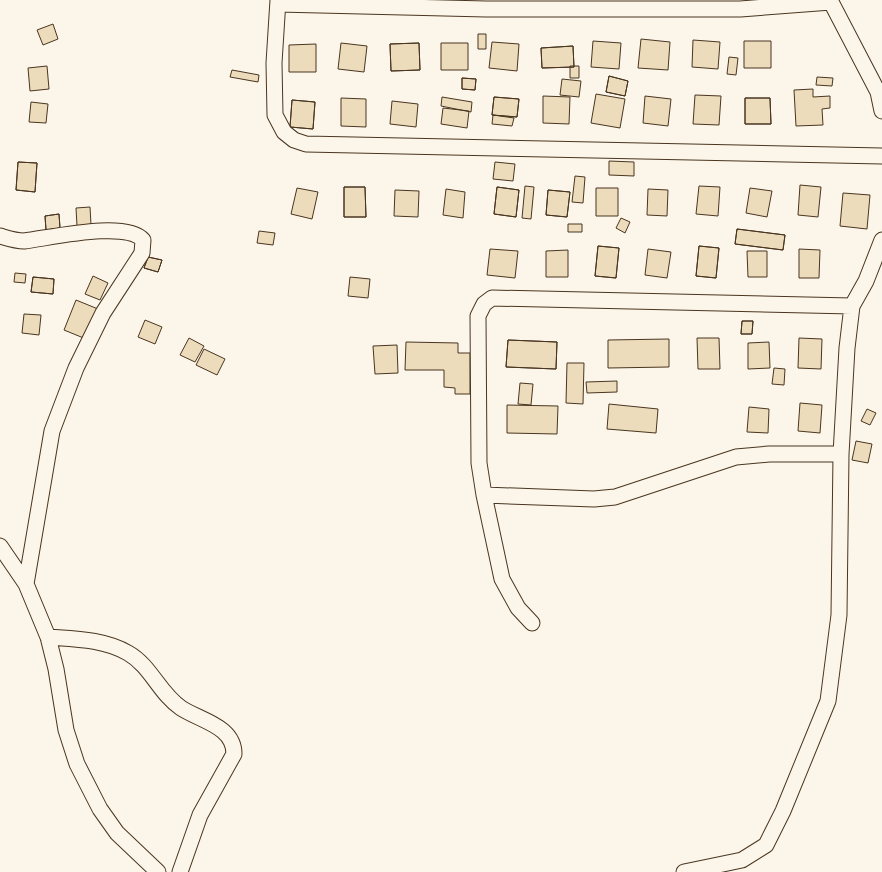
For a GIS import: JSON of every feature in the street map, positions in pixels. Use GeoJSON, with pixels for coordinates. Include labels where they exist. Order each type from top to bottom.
{"type":"FeatureCollection","features":[{"type":"Feature","properties":{"kind":"street"},"geometry":{"type":"LineString","coordinates":[[882,111],[878,92],[830,1],[740,9],[278,2],[274,63],[275,115],[284,132],[294,140],[306,144],[882,156]]}},
{"type":"Feature","properties":{"kind":"street"},"geometry":{"type":"LineString","coordinates":[[0,236],[22,241],[120,230],[138,234],[143,240],[142,253],[103,313],[76,368],[52,431],[26,584]]}},
{"type":"Feature","properties":{"kind":"street"},"geometry":{"type":"LineString","coordinates":[[684,872],[742,860],[766,845],[783,811],[828,702],[839,615],[841,454],[847,348],[852,306],[866,281],[882,240]]}},
{"type":"Feature","properties":{"kind":"street"},"geometry":{"type":"LineString","coordinates":[[532,623],[518,608],[502,579],[484,495],[479,463],[478,316],[484,304],[492,298],[852,306]]}},
{"type":"Feature","properties":{"kind":"street"},"geometry":{"type":"LineString","coordinates":[[484,495],[594,499],[615,497],[663,483],[736,457],[769,454],[841,454]]}},
{"type":"Feature","properties":{"kind":"street"},"geometry":{"type":"LineString","coordinates":[[0,546],[26,584],[48,637],[56,669],[66,730],[77,764],[100,809],[117,833],[158,872]]}},
{"type":"Feature","properties":{"kind":"street"},"geometry":{"type":"LineString","coordinates":[[48,637],[94,640],[128,653],[147,668],[168,698],[181,708],[227,733],[234,745],[234,754],[200,815],[180,872]]}},
{"type":"Feature","properties":{"kind":"building"},"geometry":{"type":"Polygon","coordinates":[[[53,24],[58,39],[43,45],[37,30],[53,24]]]}},
{"type":"Feature","properties":{"kind":"building"},"geometry":{"type":"Polygon","coordinates":[[[478,34],[486,34],[486,49],[478,49],[478,34]]]}},
{"type":"Feature","properties":{"kind":"building"},"geometry":{"type":"Polygon","coordinates":[[[641,39],[670,42],[668,70],[638,68],[641,39]]]}},
{"type":"Feature","properties":{"kind":"building"},"geometry":{"type":"Polygon","coordinates":[[[693,40],[720,42],[718,69],[692,67],[693,40]]]}},
{"type":"Feature","properties":{"kind":"building"},"geometry":{"type":"Polygon","coordinates":[[[593,41],[621,43],[619,69],[591,67],[593,41]]]}},
{"type":"Feature","properties":{"kind":"building"},"geometry":{"type":"Polygon","coordinates":[[[744,41],[771,41],[771,68],[744,68],[744,41]]]}},
{"type":"Feature","properties":{"kind":"building"},"geometry":{"type":"Polygon","coordinates":[[[492,42],[519,44],[517,71],[489,68],[492,42]]]}},
{"type":"Feature","properties":{"kind":"building"},"geometry":{"type":"Polygon","coordinates":[[[341,43],[367,46],[364,72],[338,69],[341,43]]]}},
{"type":"Feature","properties":{"kind":"building"},"geometry":{"type":"Polygon","coordinates":[[[419,43],[420,70],[391,71],[390,44],[419,43]]]}},
{"type":"Feature","properties":{"kind":"building"},"geometry":{"type":"Polygon","coordinates":[[[419,43],[420,70],[391,71],[390,44],[419,43]]]}},
{"type":"Feature","properties":{"kind":"building"},"geometry":{"type":"Polygon","coordinates":[[[441,43],[468,43],[468,70],[441,70],[441,43]]]}},
{"type":"Feature","properties":{"kind":"building"},"geometry":{"type":"Polygon","coordinates":[[[316,44],[316,72],[289,72],[289,45],[316,44]]]}},
{"type":"Feature","properties":{"kind":"building"},"geometry":{"type":"Polygon","coordinates":[[[573,46],[574,67],[542,68],[541,48],[573,46]]]}},
{"type":"Feature","properties":{"kind":"building"},"geometry":{"type":"Polygon","coordinates":[[[573,46],[574,67],[542,68],[541,48],[573,46]]]}},
{"type":"Feature","properties":{"kind":"building"},"geometry":{"type":"Polygon","coordinates":[[[729,57],[738,58],[736,75],[727,74],[729,57]]]}},
{"type":"Feature","properties":{"kind":"building"},"geometry":{"type":"Polygon","coordinates":[[[47,66],[49,89],[30,91],[28,68],[47,66]]]}},
{"type":"Feature","properties":{"kind":"building"},"geometry":{"type":"Polygon","coordinates":[[[570,66],[579,66],[579,78],[570,78],[570,66]]]}},
{"type":"Feature","properties":{"kind":"building"},"geometry":{"type":"Polygon","coordinates":[[[232,70],[259,75],[258,82],[230,77],[232,70]]]}},
{"type":"Feature","properties":{"kind":"building"},"geometry":{"type":"Polygon","coordinates":[[[609,76],[628,81],[625,96],[606,92],[609,76]]]}},
{"type":"Feature","properties":{"kind":"building"},"geometry":{"type":"Polygon","coordinates":[[[609,76],[628,81],[625,96],[606,92],[609,76]]]}},
{"type":"Feature","properties":{"kind":"building"},"geometry":{"type":"Polygon","coordinates":[[[817,77],[833,78],[832,86],[816,85],[817,77]]]}},
{"type":"Feature","properties":{"kind":"building"},"geometry":{"type":"Polygon","coordinates":[[[462,78],[476,79],[475,90],[462,89],[462,78]]]}},
{"type":"Feature","properties":{"kind":"building"},"geometry":{"type":"Polygon","coordinates":[[[462,78],[476,79],[475,90],[462,89],[462,78]]]}},
{"type":"Feature","properties":{"kind":"building"},"geometry":{"type":"Polygon","coordinates":[[[562,79],[581,81],[579,97],[560,95],[562,79]]]}},
{"type":"Feature","properties":{"kind":"building"},"geometry":{"type":"Polygon","coordinates":[[[813,89],[813,97],[830,96],[830,108],[822,109],[823,125],[796,126],[794,90],[813,89]]]}},
{"type":"Feature","properties":{"kind":"building"},"geometry":{"type":"Polygon","coordinates":[[[596,94],[625,99],[620,128],[591,123],[596,94]]]}},
{"type":"Feature","properties":{"kind":"building"},"geometry":{"type":"Polygon","coordinates":[[[695,95],[721,96],[719,125],[693,124],[695,95]]]}},
{"type":"Feature","properties":{"kind":"building"},"geometry":{"type":"Polygon","coordinates":[[[543,96],[570,97],[569,124],[543,123],[543,96]]]}},
{"type":"Feature","properties":{"kind":"building"},"geometry":{"type":"Polygon","coordinates":[[[645,96],[671,99],[668,126],[643,123],[645,96]]]}},
{"type":"Feature","properties":{"kind":"building"},"geometry":{"type":"Polygon","coordinates":[[[442,97],[472,102],[471,112],[441,106],[442,97]]]}},
{"type":"Feature","properties":{"kind":"building"},"geometry":{"type":"Polygon","coordinates":[[[494,97],[519,99],[517,117],[492,115],[494,97]]]}},
{"type":"Feature","properties":{"kind":"building"},"geometry":{"type":"Polygon","coordinates":[[[494,97],[519,99],[517,117],[492,115],[494,97]]]}},
{"type":"Feature","properties":{"kind":"building"},"geometry":{"type":"Polygon","coordinates":[[[341,98],[366,99],[366,127],[341,126],[341,98]]]}},
{"type":"Feature","properties":{"kind":"building"},"geometry":{"type":"Polygon","coordinates":[[[745,98],[770,98],[771,124],[745,124],[745,98]]]}},
{"type":"Feature","properties":{"kind":"building"},"geometry":{"type":"Polygon","coordinates":[[[745,98],[770,98],[771,124],[745,124],[745,98]]]}},
{"type":"Feature","properties":{"kind":"building"},"geometry":{"type":"Polygon","coordinates":[[[292,100],[315,102],[313,129],[290,127],[292,100]]]}},
{"type":"Feature","properties":{"kind":"building"},"geometry":{"type":"Polygon","coordinates":[[[292,100],[315,102],[313,129],[290,127],[292,100]]]}},
{"type":"Feature","properties":{"kind":"building"},"geometry":{"type":"Polygon","coordinates":[[[392,101],[418,104],[416,127],[390,124],[392,101]]]}},
{"type":"Feature","properties":{"kind":"building"},"geometry":{"type":"Polygon","coordinates":[[[31,102],[48,104],[46,123],[29,122],[31,102]]]}},
{"type":"Feature","properties":{"kind":"building"},"geometry":{"type":"Polygon","coordinates":[[[443,108],[469,111],[467,128],[441,124],[443,108]]]}},
{"type":"Feature","properties":{"kind":"building"},"geometry":{"type":"Polygon","coordinates":[[[493,115],[514,118],[512,126],[492,124],[493,115]]]}},
{"type":"Feature","properties":{"kind":"building"},"geometry":{"type":"Polygon","coordinates":[[[609,161],[634,162],[634,176],[609,175],[609,161]]]}},
{"type":"Feature","properties":{"kind":"building"},"geometry":{"type":"Polygon","coordinates":[[[18,162],[37,163],[35,192],[16,190],[18,162]]]}},
{"type":"Feature","properties":{"kind":"building"},"geometry":{"type":"Polygon","coordinates":[[[18,162],[37,163],[35,192],[16,190],[18,162]]]}},
{"type":"Feature","properties":{"kind":"building"},"geometry":{"type":"Polygon","coordinates":[[[495,162],[515,164],[513,181],[493,179],[495,162]]]}},
{"type":"Feature","properties":{"kind":"building"},"geometry":{"type":"Polygon","coordinates":[[[575,176],[585,177],[583,203],[572,202],[575,176]]]}},
{"type":"Feature","properties":{"kind":"building"},"geometry":{"type":"Polygon","coordinates":[[[800,185],[821,187],[818,217],[798,215],[800,185]]]}},
{"type":"Feature","properties":{"kind":"building"},"geometry":{"type":"Polygon","coordinates":[[[525,186],[534,187],[531,219],[522,218],[525,186]]]}},
{"type":"Feature","properties":{"kind":"building"},"geometry":{"type":"Polygon","coordinates":[[[699,186],[720,187],[718,216],[696,214],[699,186]]]}},
{"type":"Feature","properties":{"kind":"building"},"geometry":{"type":"Polygon","coordinates":[[[344,187],[365,187],[366,217],[344,217],[344,187]]]}},
{"type":"Feature","properties":{"kind":"building"},"geometry":{"type":"Polygon","coordinates":[[[344,187],[365,187],[366,217],[344,217],[344,187]]]}},
{"type":"Feature","properties":{"kind":"building"},"geometry":{"type":"Polygon","coordinates":[[[497,187],[519,190],[516,217],[494,214],[497,187]]]}},
{"type":"Feature","properties":{"kind":"building"},"geometry":{"type":"Polygon","coordinates":[[[497,187],[519,190],[516,217],[494,214],[497,187]]]}},
{"type":"Feature","properties":{"kind":"building"},"geometry":{"type":"Polygon","coordinates":[[[297,188],[318,192],[312,219],[291,214],[297,188]]]}},
{"type":"Feature","properties":{"kind":"building"},"geometry":{"type":"Polygon","coordinates":[[[596,188],[618,188],[618,216],[596,216],[596,188]]]}},
{"type":"Feature","properties":{"kind":"building"},"geometry":{"type":"Polygon","coordinates":[[[750,188],[772,191],[767,217],[746,213],[750,188]]]}},
{"type":"Feature","properties":{"kind":"building"},"geometry":{"type":"Polygon","coordinates":[[[446,189],[465,192],[463,218],[443,215],[446,189]]]}},
{"type":"Feature","properties":{"kind":"building"},"geometry":{"type":"Polygon","coordinates":[[[648,189],[668,190],[667,216],[647,215],[648,189]]]}},
{"type":"Feature","properties":{"kind":"building"},"geometry":{"type":"Polygon","coordinates":[[[395,190],[419,191],[418,217],[394,216],[395,190]]]}},
{"type":"Feature","properties":{"kind":"building"},"geometry":{"type":"Polygon","coordinates":[[[548,190],[570,192],[567,217],[546,215],[548,190]]]}},
{"type":"Feature","properties":{"kind":"building"},"geometry":{"type":"Polygon","coordinates":[[[548,190],[570,192],[567,217],[546,215],[548,190]]]}},
{"type":"Feature","properties":{"kind":"building"},"geometry":{"type":"Polygon","coordinates":[[[843,193],[870,195],[867,229],[840,226],[843,193]]]}},
{"type":"Feature","properties":{"kind":"building"},"geometry":{"type":"Polygon","coordinates":[[[90,207],[91,225],[77,226],[76,208],[90,207]]]}},
{"type":"Feature","properties":{"kind":"building"},"geometry":{"type":"Polygon","coordinates":[[[59,214],[60,228],[46,230],[45,216],[59,214]]]}},
{"type":"Feature","properties":{"kind":"building"},"geometry":{"type":"Polygon","coordinates":[[[59,214],[60,228],[46,230],[45,216],[59,214]]]}},
{"type":"Feature","properties":{"kind":"building"},"geometry":{"type":"Polygon","coordinates":[[[621,218],[630,222],[625,233],[616,228],[621,218]]]}},
{"type":"Feature","properties":{"kind":"building"},"geometry":{"type":"Polygon","coordinates":[[[568,224],[582,224],[582,232],[568,232],[568,224]]]}},
{"type":"Feature","properties":{"kind":"building"},"geometry":{"type":"Polygon","coordinates":[[[737,229],[785,235],[783,250],[735,244],[737,229]]]}},
{"type":"Feature","properties":{"kind":"building"},"geometry":{"type":"Polygon","coordinates":[[[737,229],[785,235],[783,250],[735,244],[737,229]]]}},
{"type":"Feature","properties":{"kind":"building"},"geometry":{"type":"Polygon","coordinates":[[[259,231],[275,233],[273,245],[257,243],[259,231]]]}},
{"type":"Feature","properties":{"kind":"building"},"geometry":{"type":"Polygon","coordinates":[[[598,246],[619,248],[616,278],[595,276],[598,246]]]}},
{"type":"Feature","properties":{"kind":"building"},"geometry":{"type":"Polygon","coordinates":[[[598,246],[619,248],[616,278],[595,276],[598,246]]]}},
{"type":"Feature","properties":{"kind":"building"},"geometry":{"type":"Polygon","coordinates":[[[699,246],[719,248],[716,278],[696,276],[699,246]]]}},
{"type":"Feature","properties":{"kind":"building"},"geometry":{"type":"Polygon","coordinates":[[[699,246],[719,248],[716,278],[696,276],[699,246]]]}},
{"type":"Feature","properties":{"kind":"building"},"geometry":{"type":"Polygon","coordinates":[[[490,249],[518,251],[515,278],[487,275],[490,249]]]}},
{"type":"Feature","properties":{"kind":"building"},"geometry":{"type":"Polygon","coordinates":[[[648,249],[671,252],[667,278],[645,275],[648,249]]]}},
{"type":"Feature","properties":{"kind":"building"},"geometry":{"type":"Polygon","coordinates":[[[799,249],[820,250],[819,278],[799,278],[799,249]]]}},
{"type":"Feature","properties":{"kind":"building"},"geometry":{"type":"Polygon","coordinates":[[[568,250],[568,277],[546,277],[546,251],[568,250]]]}},
{"type":"Feature","properties":{"kind":"building"},"geometry":{"type":"Polygon","coordinates":[[[747,251],[767,251],[767,277],[748,277],[747,251]]]}},
{"type":"Feature","properties":{"kind":"building"},"geometry":{"type":"Polygon","coordinates":[[[148,257],[162,260],[158,272],[144,268],[148,257]]]}},
{"type":"Feature","properties":{"kind":"building"},"geometry":{"type":"Polygon","coordinates":[[[148,257],[162,260],[158,272],[144,268],[148,257]]]}},
{"type":"Feature","properties":{"kind":"building"},"geometry":{"type":"Polygon","coordinates":[[[15,273],[26,274],[25,283],[14,282],[15,273]]]}},
{"type":"Feature","properties":{"kind":"building"},"geometry":{"type":"Polygon","coordinates":[[[93,276],[108,283],[100,300],[85,294],[93,276]]]}},
{"type":"Feature","properties":{"kind":"building"},"geometry":{"type":"Polygon","coordinates":[[[33,277],[54,279],[53,294],[31,292],[33,277]]]}},
{"type":"Feature","properties":{"kind":"building"},"geometry":{"type":"Polygon","coordinates":[[[33,277],[54,279],[53,294],[31,292],[33,277]]]}},
{"type":"Feature","properties":{"kind":"building"},"geometry":{"type":"Polygon","coordinates":[[[350,277],[370,279],[368,298],[348,296],[350,277]]]}},
{"type":"Feature","properties":{"kind":"building"},"geometry":{"type":"Polygon","coordinates":[[[76,300],[98,309],[86,339],[64,330],[76,300]]]}},
{"type":"Feature","properties":{"kind":"building"},"geometry":{"type":"Polygon","coordinates":[[[24,314],[41,315],[39,335],[22,333],[24,314]]]}},
{"type":"Feature","properties":{"kind":"building"},"geometry":{"type":"Polygon","coordinates":[[[145,320],[162,327],[155,344],[138,337],[145,320]]]}},
{"type":"Feature","properties":{"kind":"building"},"geometry":{"type":"Polygon","coordinates":[[[742,321],[753,321],[752,334],[741,334],[742,321]]]}},
{"type":"Feature","properties":{"kind":"building"},"geometry":{"type":"Polygon","coordinates":[[[742,321],[753,321],[752,334],[741,334],[742,321]]]}},
{"type":"Feature","properties":{"kind":"building"},"geometry":{"type":"Polygon","coordinates":[[[189,338],[204,346],[195,362],[180,355],[189,338]]]}},
{"type":"Feature","properties":{"kind":"building"},"geometry":{"type":"Polygon","coordinates":[[[697,338],[719,338],[720,369],[698,369],[697,338]]]}},
{"type":"Feature","properties":{"kind":"building"},"geometry":{"type":"Polygon","coordinates":[[[799,338],[822,339],[821,369],[798,368],[799,338]]]}},
{"type":"Feature","properties":{"kind":"building"},"geometry":{"type":"Polygon","coordinates":[[[669,339],[669,367],[608,368],[608,340],[669,339]]]}},
{"type":"Feature","properties":{"kind":"building"},"geometry":{"type":"Polygon","coordinates":[[[508,340],[557,342],[556,369],[506,367],[508,340]]]}},
{"type":"Feature","properties":{"kind":"building"},"geometry":{"type":"Polygon","coordinates":[[[508,340],[557,342],[556,369],[506,367],[508,340]]]}},
{"type":"Feature","properties":{"kind":"building"},"geometry":{"type":"Polygon","coordinates":[[[406,342],[458,343],[458,353],[470,353],[470,394],[455,394],[455,388],[444,387],[444,370],[405,370],[406,342]]]}},
{"type":"Feature","properties":{"kind":"building"},"geometry":{"type":"Polygon","coordinates":[[[769,342],[770,368],[748,369],[748,343],[769,342]]]}},
{"type":"Feature","properties":{"kind":"building"},"geometry":{"type":"Polygon","coordinates":[[[397,345],[398,373],[375,374],[373,346],[397,345]]]}},
{"type":"Feature","properties":{"kind":"building"},"geometry":{"type":"Polygon","coordinates":[[[204,349],[225,359],[217,375],[196,365],[204,349]]]}},
{"type":"Feature","properties":{"kind":"building"},"geometry":{"type":"Polygon","coordinates":[[[567,363],[584,363],[583,404],[566,403],[567,363]]]}},
{"type":"Feature","properties":{"kind":"building"},"geometry":{"type":"Polygon","coordinates":[[[774,368],[785,369],[784,385],[772,384],[774,368]]]}},
{"type":"Feature","properties":{"kind":"building"},"geometry":{"type":"Polygon","coordinates":[[[617,381],[617,392],[587,393],[586,382],[617,381]]]}},
{"type":"Feature","properties":{"kind":"building"},"geometry":{"type":"Polygon","coordinates":[[[520,383],[533,384],[531,405],[518,404],[520,383]]]}},
{"type":"Feature","properties":{"kind":"building"},"geometry":{"type":"Polygon","coordinates":[[[800,403],[822,405],[820,433],[798,431],[800,403]]]}},
{"type":"Feature","properties":{"kind":"building"},"geometry":{"type":"Polygon","coordinates":[[[609,404],[658,409],[656,433],[607,429],[609,404]]]}},
{"type":"Feature","properties":{"kind":"building"},"geometry":{"type":"Polygon","coordinates":[[[507,405],[558,406],[557,434],[507,433],[507,405]]]}},
{"type":"Feature","properties":{"kind":"building"},"geometry":{"type":"Polygon","coordinates":[[[749,407],[769,409],[768,433],[747,432],[749,407]]]}},
{"type":"Feature","properties":{"kind":"building"},"geometry":{"type":"Polygon","coordinates":[[[867,409],[876,413],[870,425],[861,421],[867,409]]]}},
{"type":"Feature","properties":{"kind":"building"},"geometry":{"type":"Polygon","coordinates":[[[856,441],[872,444],[868,463],[852,460],[856,441]]]}}]}
